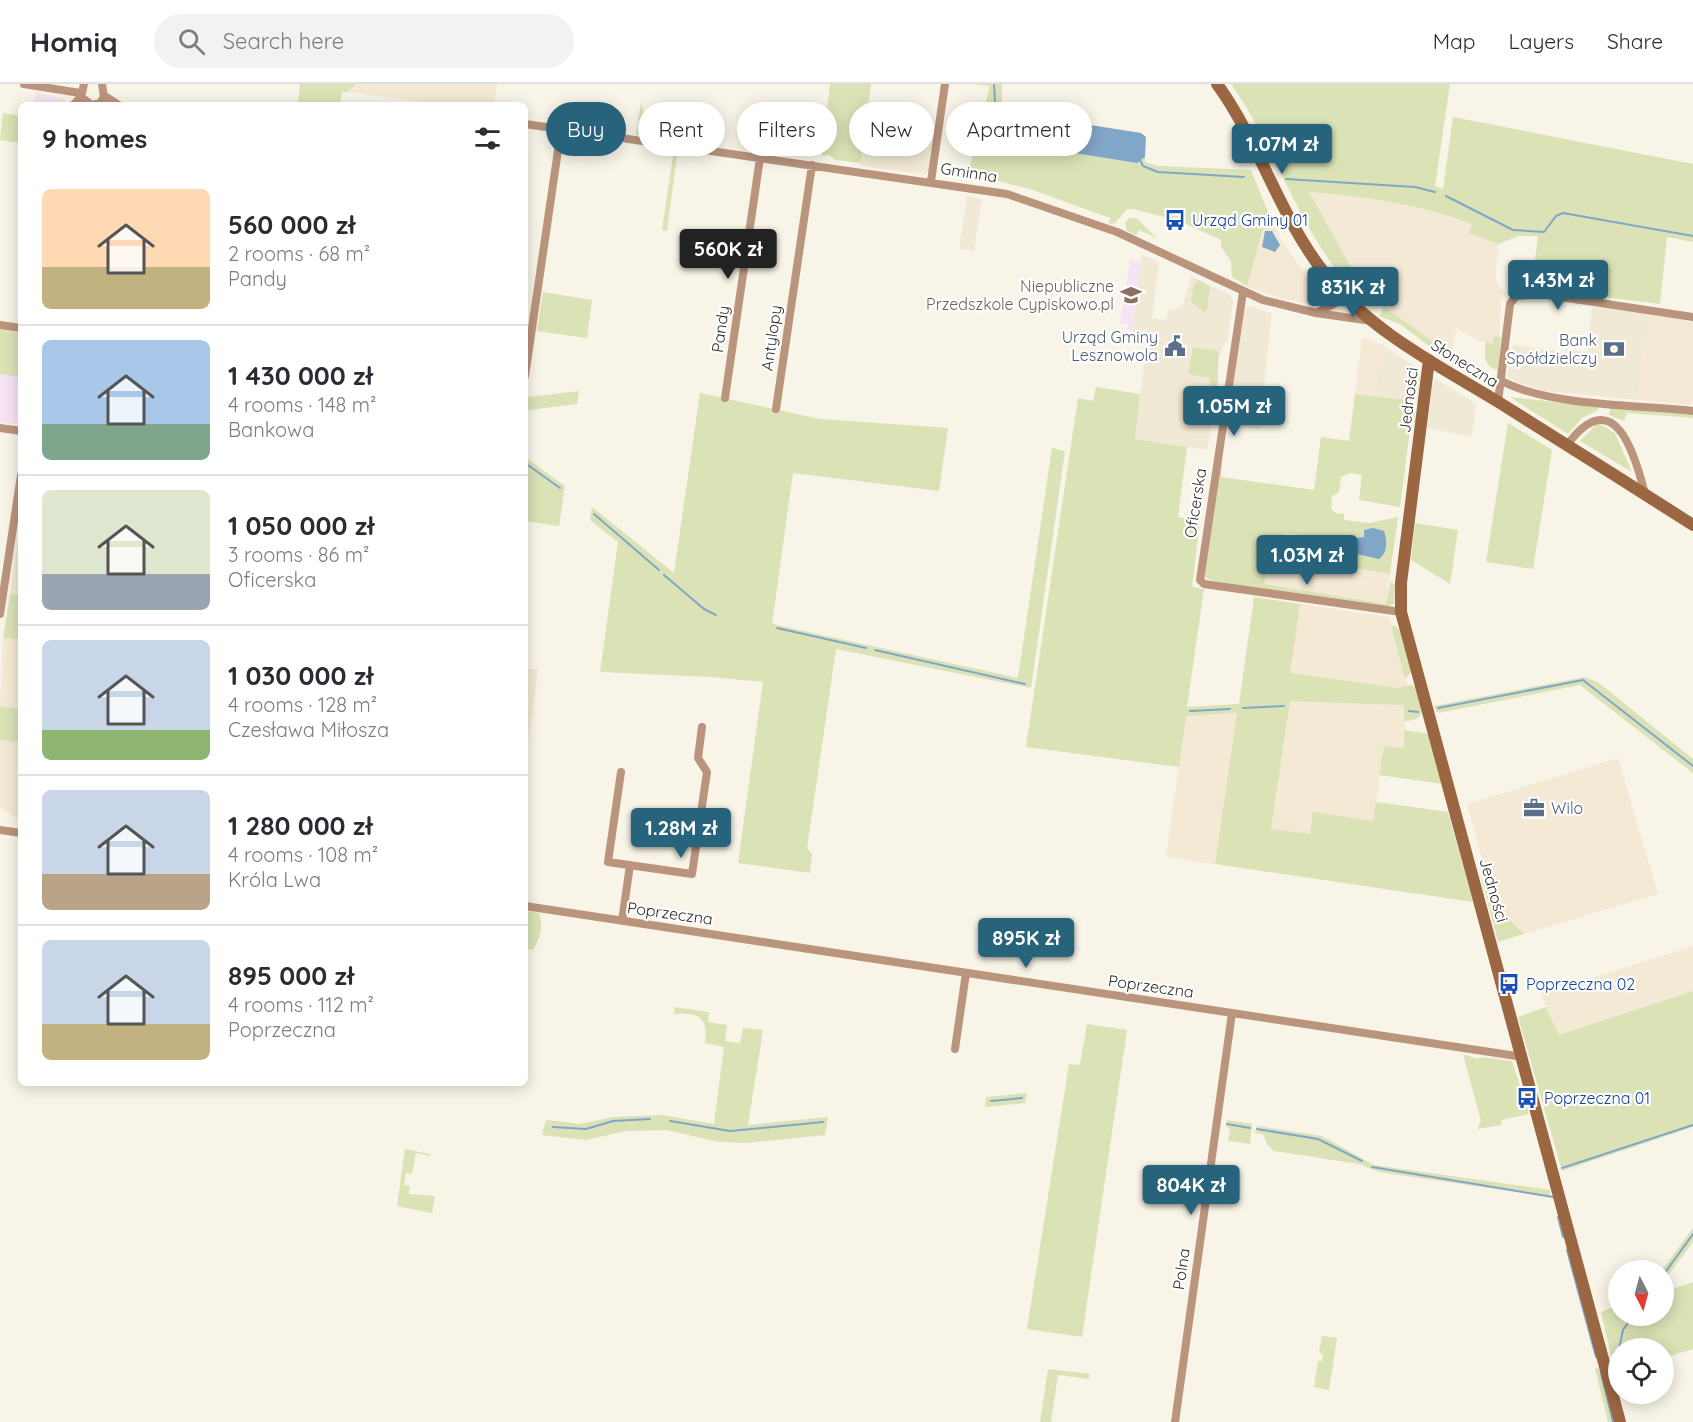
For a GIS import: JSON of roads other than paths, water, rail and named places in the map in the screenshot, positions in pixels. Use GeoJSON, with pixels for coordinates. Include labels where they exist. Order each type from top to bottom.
{"type":"FeatureCollection","features":[{"type":"Feature","properties":{"kind":"street"},"geometry":{"type":"LineString","coordinates":[[24,84],[103,101],[102,84]]}},
{"type":"Feature","properties":{"kind":"street"},"geometry":{"type":"LineString","coordinates":[[931,181],[945,84]]}},
{"type":"Feature","properties":{"kind":"street","name":"Słoneczna"},"geometry":{"type":"LineString","coordinates":[[1217,84],[1240,122],[1296,234],[1330,280],[1349,300],[1374,322],[1429,360],[1693,525]]}},
{"type":"Feature","properties":{"kind":"street","name":"Gminna"},"geometry":{"type":"LineString","coordinates":[[528,124],[546,128]]}},
{"type":"Feature","properties":{"kind":"street","name":"Gminna"},"geometry":{"type":"LineString","coordinates":[[626,139],[931,181],[1007,194],[1123,235],[1263,300],[1332,316],[1374,322]]}},
{"type":"Feature","properties":{"kind":"street"},"geometry":{"type":"LineString","coordinates":[[528,353],[557,156]]}},
{"type":"Feature","properties":{"kind":"street","name":"Pandy"},"geometry":{"type":"LineString","coordinates":[[725,398],[760,158]]}},
{"type":"Feature","properties":{"kind":"street","name":"Antylopy"},"geometry":{"type":"LineString","coordinates":[[776,409],[812,165]]}},
{"type":"Feature","properties":{"kind":"street"},"geometry":{"type":"LineString","coordinates":[[1320,312],[1330,280]]}},
{"type":"Feature","properties":{"kind":"street","name":"Oficerska"},"geometry":{"type":"LineString","coordinates":[[1243,292],[1199,576],[1204,584],[1401,612]]}},
{"type":"Feature","properties":{"kind":"street"},"geometry":{"type":"LineString","coordinates":[[1498,402],[1509,304],[1516,296],[1541,294],[1693,317]]}},
{"type":"Feature","properties":{"kind":"street"},"geometry":{"type":"LineString","coordinates":[[1320,312],[1342,300],[1349,300]]}},
{"type":"Feature","properties":{"kind":"street"},"geometry":{"type":"LineString","coordinates":[[1332,316],[1342,310],[1349,300]]}},
{"type":"Feature","properties":{"kind":"street"},"geometry":{"type":"LineString","coordinates":[[0,325],[18,328]]}},
{"type":"Feature","properties":{"kind":"street","name":"Jedności"},"geometry":{"type":"LineString","coordinates":[[1429,360],[1401,583],[1401,612],[1620,1422]]}},
{"type":"Feature","properties":{"kind":"street"},"geometry":{"type":"LineString","coordinates":[[1502,381],[1525,392],[1693,411]]}},
{"type":"Feature","properties":{"kind":"street"},"geometry":{"type":"LineString","coordinates":[[1603,419],[1604,402]]}},
{"type":"Feature","properties":{"kind":"street"},"geometry":{"type":"LineString","coordinates":[[1567,445],[1591,421],[1603,419],[1612,422],[1621,431],[1645,494]]}},
{"type":"Feature","properties":{"kind":"street"},"geometry":{"type":"LineString","coordinates":[[0,428],[18,431]]}},
{"type":"Feature","properties":{"kind":"street"},"geometry":{"type":"LineString","coordinates":[[0,614],[18,495]]}},
{"type":"Feature","properties":{"kind":"street"},"geometry":{"type":"LineString","coordinates":[[621,772],[608,862],[692,873],[706,772],[698,758],[702,727]]}},
{"type":"Feature","properties":{"kind":"street"},"geometry":{"type":"LineString","coordinates":[[0,830],[18,833]]}},
{"type":"Feature","properties":{"kind":"street"},"geometry":{"type":"LineString","coordinates":[[622,921],[630,865]]}},
{"type":"Feature","properties":{"kind":"street","name":"Poprzeczna"},"geometry":{"type":"LineString","coordinates":[[528,906],[1523,1057]]}},
{"type":"Feature","properties":{"kind":"street"},"geometry":{"type":"LineString","coordinates":[[955,1049],[966,973]]}},
{"type":"Feature","properties":{"kind":"street","name":"Polna"},"geometry":{"type":"LineString","coordinates":[[1175,1422],[1232,1013]]}},
{"type":"Feature","properties":{"kind":"water"},"geometry":{"type":"Polygon","coordinates":[[[1092,125],[1141,133],[1146,137],[1145,157],[1137,163],[1092,156],[1092,125]]]}},
{"type":"Feature","properties":{"kind":"water"},"geometry":{"type":"Polygon","coordinates":[[[1265,231],[1272,231],[1280,245],[1275,252],[1262,247],[1265,231]]]}},
{"type":"Feature","properties":{"kind":"water"},"geometry":{"type":"Polygon","coordinates":[[[1373,528],[1384,531],[1386,538],[1385,550],[1379,559],[1357,554],[1357,538],[1364,537],[1364,530],[1373,528]]]}},
{"type":"Feature","properties":{"kind":"waterway"},"geometry":{"type":"LineString","coordinates":[[994,84],[995,102]]}},
{"type":"Feature","properties":{"kind":"waterway"},"geometry":{"type":"LineString","coordinates":[[1140,160],[1143,166],[1158,172],[1244,177]]}},
{"type":"Feature","properties":{"kind":"waterway"},"geometry":{"type":"LineString","coordinates":[[1286,179],[1415,187],[1435,192]]}},
{"type":"Feature","properties":{"kind":"waterway"},"geometry":{"type":"LineString","coordinates":[[1446,196],[1513,230],[1544,232],[1556,216],[1563,213],[1693,236]]}},
{"type":"Feature","properties":{"kind":"waterway"},"geometry":{"type":"LineString","coordinates":[[528,465],[560,488]]}},
{"type":"Feature","properties":{"kind":"waterway"},"geometry":{"type":"LineString","coordinates":[[594,514],[659,570]]}},
{"type":"Feature","properties":{"kind":"waterway"},"geometry":{"type":"LineString","coordinates":[[664,575],[704,609],[716,615]]}},
{"type":"Feature","properties":{"kind":"waterway"},"geometry":{"type":"LineString","coordinates":[[777,628],[866,648]]}},
{"type":"Feature","properties":{"kind":"waterway"},"geometry":{"type":"LineString","coordinates":[[875,650],[1025,684]]}},
{"type":"Feature","properties":{"kind":"waterway"},"geometry":{"type":"LineString","coordinates":[[1438,708],[1583,680],[1693,766]]}},
{"type":"Feature","properties":{"kind":"waterway"},"geometry":{"type":"LineString","coordinates":[[1243,708],[1284,706]]}},
{"type":"Feature","properties":{"kind":"waterway"},"geometry":{"type":"LineString","coordinates":[[1190,711],[1230,709]]}},
{"type":"Feature","properties":{"kind":"waterway"},"geometry":{"type":"LineString","coordinates":[[1409,711],[1418,712]]}},
{"type":"Feature","properties":{"kind":"waterway"},"geometry":{"type":"LineString","coordinates":[[991,1101],[1022,1098]]}},
{"type":"Feature","properties":{"kind":"waterway"},"geometry":{"type":"LineString","coordinates":[[553,1127],[586,1129],[613,1121],[650,1119]]}},
{"type":"Feature","properties":{"kind":"waterway"},"geometry":{"type":"LineString","coordinates":[[670,1121],[730,1131],[823,1122]]}},
{"type":"Feature","properties":{"kind":"waterway"},"geometry":{"type":"LineString","coordinates":[[1227,1124],[1250,1128]]}},
{"type":"Feature","properties":{"kind":"waterway"},"geometry":{"type":"LineString","coordinates":[[1562,1168],[1693,1125]]}},
{"type":"Feature","properties":{"kind":"waterway"},"geometry":{"type":"LineString","coordinates":[[1257,1129],[1318,1139],[1362,1161]]}},
{"type":"Feature","properties":{"kind":"waterway"},"geometry":{"type":"LineString","coordinates":[[1372,1167],[1553,1197]]}},
{"type":"Feature","properties":{"kind":"waterway"},"geometry":{"type":"LineString","coordinates":[[1558,1217],[1563,1237]]}},
{"type":"Feature","properties":{"kind":"waterway"},"geometry":{"type":"LineString","coordinates":[[1674,1260],[1693,1234]]}},
{"type":"Feature","properties":{"kind":"waterway"},"geometry":{"type":"LineString","coordinates":[[1567,1250],[1596,1357]]}},
{"type":"Feature","properties":{"kind":"waterway"},"geometry":{"type":"LineString","coordinates":[[1621,1338],[1626,1326]]}},
{"type":"Feature","properties":{"kind":"waterway"},"geometry":{"type":"LineString","coordinates":[[1601,1373],[1613,1422]]}},
{"type":"Feature","properties":{"kind":"place","name":"Urząd Gminy 01"},"geometry":{"type":"Point","coordinates":[1175,220]}},
{"type":"Feature","properties":{"kind":"place","name":"Niepubliczne Przedszkole Cypiskowo.pl"},"geometry":{"type":"Point","coordinates":[1131,295]}},
{"type":"Feature","properties":{"kind":"place","name":"Urząd Gminy Lesznowola"},"geometry":{"type":"Point","coordinates":[1175,346]}},
{"type":"Feature","properties":{"kind":"place","name":"Bank Spółdzielczy"},"geometry":{"type":"Point","coordinates":[1614,349]}},
{"type":"Feature","properties":{"kind":"place","name":"Wilo"},"geometry":{"type":"Point","coordinates":[1534,808]}},
{"type":"Feature","properties":{"kind":"place","name":"Poprzeczna 02"},"geometry":{"type":"Point","coordinates":[1509,984]}},
{"type":"Feature","properties":{"kind":"place","name":"Poprzeczna 01"},"geometry":{"type":"Point","coordinates":[1527,1098]}}]}
